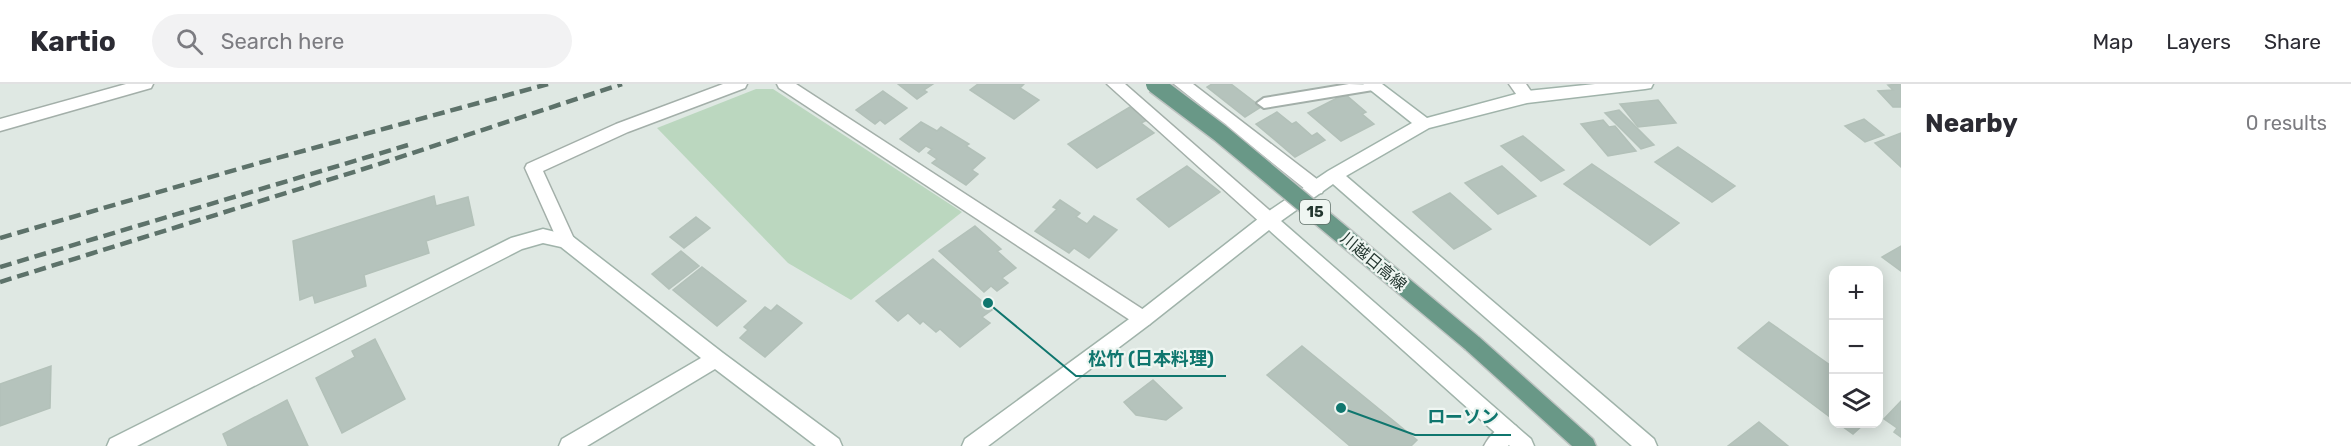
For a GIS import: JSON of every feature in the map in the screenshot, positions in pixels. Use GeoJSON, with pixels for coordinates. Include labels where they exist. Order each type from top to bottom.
{"type":"FeatureCollection","features":[{"type":"Feature","properties":{"kind":"main road","name":"川越日高線"},"geometry":{"type":"LineString","coordinates":[[1155,84],[1220,133],[1472,343],[1586,446]]}},
{"type":"Feature","properties":{"kind":"street"},"geometry":{"type":"LineString","coordinates":[[0,126],[145,84]]}},
{"type":"Feature","properties":{"kind":"street"},"geometry":{"type":"LineString","coordinates":[[566,241],[532,168],[622,128],[740,84]]}},
{"type":"Feature","properties":{"kind":"street"},"geometry":{"type":"LineString","coordinates":[[785,84],[1143,319]]}},
{"type":"Feature","properties":{"kind":"street"},"geometry":{"type":"LineString","coordinates":[[1115,84],[1524,446]]}},
{"type":"Feature","properties":{"kind":"street"},"geometry":{"type":"LineString","coordinates":[[1182,84],[1316,188]]}},
{"type":"Feature","properties":{"kind":"street"},"geometry":{"type":"LineString","coordinates":[[972,446],[1143,319],[1269,220],[1334,176],[1424,124],[1522,90],[1645,84]]}},
{"type":"Feature","properties":{"kind":"street"},"geometry":{"type":"LineString","coordinates":[[1372,85],[1424,124]]}},
{"type":"Feature","properties":{"kind":"street"},"geometry":{"type":"LineString","coordinates":[[1334,176],[1647,446]]}},
{"type":"Feature","properties":{"kind":"street"},"geometry":{"type":"LineString","coordinates":[[117,446],[517,243],[543,236],[566,241],[832,446]]}},
{"type":"Feature","properties":{"kind":"street"},"geometry":{"type":"LineString","coordinates":[[569,446],[716,358]]}},
{"type":"Feature","properties":{"kind":"street"},"geometry":{"type":"LineString","coordinates":[[1494,446],[1509,432]]}},
{"type":"Feature","properties":{"kind":"lane"},"geometry":{"type":"LineString","coordinates":[[1264,103],[1372,85]]}},
{"type":"Feature","properties":{"kind":"green space"},"geometry":{"type":"Polygon","coordinates":[[[756,89],[773,89],[962,212],[851,300],[788,263],[657,128],[756,89]]]}},
{"type":"Feature","properties":{"kind":"building"},"geometry":{"type":"Polygon","coordinates":[[[898,84],[933,84],[917,99],[898,84]]]}},
{"type":"Feature","properties":{"kind":"building"},"geometry":{"type":"Polygon","coordinates":[[[978,84],[1024,84],[1020,88],[1039,100],[1014,119],[970,90],[978,84]]]}},
{"type":"Feature","properties":{"kind":"building"},"geometry":{"type":"Polygon","coordinates":[[[1212,84],[1231,84],[1261,107],[1245,117],[1207,87],[1212,84]]]}},
{"type":"Feature","properties":{"kind":"building"},"geometry":{"type":"Polygon","coordinates":[[[1901,84],[1901,107],[1893,107],[1878,91],[1893,90],[1888,85],[1901,84]]]}},
{"type":"Feature","properties":{"kind":"building"},"geometry":{"type":"Polygon","coordinates":[[[883,91],[907,108],[885,124],[880,120],[875,124],[856,110],[883,91]]]}},
{"type":"Feature","properties":{"kind":"building"},"geometry":{"type":"Polygon","coordinates":[[[1345,94],[1366,112],[1362,114],[1374,124],[1341,141],[1308,113],[1345,94]]]}},
{"type":"Feature","properties":{"kind":"building"},"geometry":{"type":"Polygon","coordinates":[[[1658,100],[1676,123],[1638,127],[1620,104],[1658,100]]]}},
{"type":"Feature","properties":{"kind":"building"},"geometry":{"type":"Polygon","coordinates":[[[1130,107],[1147,120],[1141,123],[1154,133],[1097,168],[1068,144],[1130,107]]]}},
{"type":"Feature","properties":{"kind":"building"},"geometry":{"type":"Polygon","coordinates":[[[1619,110],[1654,145],[1641,149],[1605,113],[1619,110]]]}},
{"type":"Feature","properties":{"kind":"building"},"geometry":{"type":"Polygon","coordinates":[[[1277,112],[1292,124],[1296,122],[1312,136],[1317,133],[1325,140],[1295,157],[1256,124],[1277,112]]]}},
{"type":"Feature","properties":{"kind":"building"},"geometry":{"type":"Polygon","coordinates":[[[1864,119],[1884,135],[1865,142],[1845,126],[1864,119]]]}},
{"type":"Feature","properties":{"kind":"building"},"geometry":{"type":"Polygon","coordinates":[[[1603,120],[1609,127],[1615,126],[1636,151],[1608,156],[1581,124],[1603,120]]]}},
{"type":"Feature","properties":{"kind":"building"},"geometry":{"type":"Polygon","coordinates":[[[921,122],[937,131],[941,127],[969,144],[966,146],[985,158],[972,170],[978,174],[966,185],[932,163],[937,159],[928,153],[932,149],[926,146],[919,152],[900,139],[921,122]]]}},
{"type":"Feature","properties":{"kind":"building"},"geometry":{"type":"Polygon","coordinates":[[[1901,133],[1901,167],[1875,143],[1901,133]]]}},
{"type":"Feature","properties":{"kind":"building"},"geometry":{"type":"Polygon","coordinates":[[[1523,136],[1564,170],[1541,181],[1501,146],[1523,136]]]}},
{"type":"Feature","properties":{"kind":"building"},"geometry":{"type":"Polygon","coordinates":[[[1678,147],[1735,186],[1712,202],[1655,162],[1678,147]]]}},
{"type":"Feature","properties":{"kind":"building"},"geometry":{"type":"Polygon","coordinates":[[[1592,164],[1679,223],[1650,245],[1564,184],[1592,164]]]}},
{"type":"Feature","properties":{"kind":"building"},"geometry":{"type":"Polygon","coordinates":[[[1187,166],[1220,192],[1169,227],[1137,199],[1187,166]]]}},
{"type":"Feature","properties":{"kind":"building"},"geometry":{"type":"Polygon","coordinates":[[[1502,166],[1536,196],[1498,214],[1465,183],[1502,166]]]}},
{"type":"Feature","properties":{"kind":"building"},"geometry":{"type":"Polygon","coordinates":[[[1450,193],[1491,229],[1454,249],[1413,212],[1450,193]]]}},
{"type":"Feature","properties":{"kind":"building"},"geometry":{"type":"Polygon","coordinates":[[[434,196],[436,206],[468,197],[474,225],[426,241],[429,253],[364,275],[366,286],[315,303],[313,295],[300,300],[293,241],[434,196]]]}},
{"type":"Feature","properties":{"kind":"building"},"geometry":{"type":"Polygon","coordinates":[[[1060,200],[1080,213],[1076,217],[1087,224],[1094,216],[1117,230],[1089,258],[1074,248],[1069,253],[1035,231],[1057,209],[1053,207],[1060,200]]]}},
{"type":"Feature","properties":{"kind":"building"},"geometry":{"type":"Polygon","coordinates":[[[696,217],[710,228],[684,248],[670,237],[696,217]]]}},
{"type":"Feature","properties":{"kind":"building"},"geometry":{"type":"Polygon","coordinates":[[[975,226],[1001,249],[997,251],[1016,268],[1002,278],[1008,283],[997,291],[991,286],[984,292],[939,251],[975,226]]]}},
{"type":"Feature","properties":{"kind":"building"},"geometry":{"type":"Polygon","coordinates":[[[1901,246],[1901,271],[1882,257],[1901,246]]]}},
{"type":"Feature","properties":{"kind":"building"},"geometry":{"type":"Polygon","coordinates":[[[681,251],[699,266],[669,289],[652,274],[681,251]]]}},
{"type":"Feature","properties":{"kind":"building"},"geometry":{"type":"Polygon","coordinates":[[[933,259],[992,310],[982,317],[990,323],[960,347],[940,329],[936,332],[923,321],[920,324],[908,313],[898,321],[876,301],[933,259]]]}},
{"type":"Feature","properties":{"kind":"building"},"geometry":{"type":"Polygon","coordinates":[[[702,267],[746,301],[717,326],[673,290],[702,267]]]}},
{"type":"Feature","properties":{"kind":"building"},"geometry":{"type":"Polygon","coordinates":[[[777,305],[802,323],[765,357],[740,338],[748,330],[744,327],[765,307],[771,311],[777,305]]]}},
{"type":"Feature","properties":{"kind":"building"},"geometry":{"type":"Polygon","coordinates":[[[1769,322],[1829,364],[1829,416],[1738,348],[1769,322]]]}},
{"type":"Feature","properties":{"kind":"building"},"geometry":{"type":"Polygon","coordinates":[[[375,339],[405,399],[342,433],[316,378],[355,357],[352,351],[375,339]]]}},
{"type":"Feature","properties":{"kind":"building"},"geometry":{"type":"Polygon","coordinates":[[[1302,346],[1417,440],[1411,446],[1350,446],[1267,375],[1302,346]]]}},
{"type":"Feature","properties":{"kind":"building"},"geometry":{"type":"Polygon","coordinates":[[[51,366],[50,408],[0,426],[0,384],[51,366]]]}},
{"type":"Feature","properties":{"kind":"building"},"geometry":{"type":"Polygon","coordinates":[[[1153,380],[1182,408],[1166,420],[1136,415],[1124,402],[1153,380]]]}},
{"type":"Feature","properties":{"kind":"building"},"geometry":{"type":"Polygon","coordinates":[[[287,400],[308,446],[228,446],[223,434],[287,400]]]}},
{"type":"Feature","properties":{"kind":"building"},"geometry":{"type":"Polygon","coordinates":[[[1901,401],[1901,437],[1894,432],[1897,428],[1884,419],[1901,401]]]}},
{"type":"Feature","properties":{"kind":"building"},"geometry":{"type":"Polygon","coordinates":[[[1759,422],[1788,446],[1728,446],[1759,422]]]}},
{"type":"Feature","properties":{"kind":"building"},"geometry":{"type":"Polygon","coordinates":[[[1845,428],[1860,428],[1853,434],[1845,428]]]}},
{"type":"Feature","properties":{"kind":"railway"},"geometry":{"type":"LineString","coordinates":[[0,238],[259,163],[548,84]]}},
{"type":"Feature","properties":{"kind":"railway"},"geometry":{"type":"LineString","coordinates":[[0,282],[373,166],[622,84]]}},
{"type":"Feature","properties":{"kind":"railway"},"geometry":{"type":"LineString","coordinates":[[0,267],[408,145]]}},
{"type":"Feature","properties":{"kind":"place","name":"松竹 (日本料理)"},"geometry":{"type":"Point","coordinates":[988,303]}},
{"type":"Feature","properties":{"kind":"place","name":"ローソン"},"geometry":{"type":"Point","coordinates":[1341,408]}}]}
